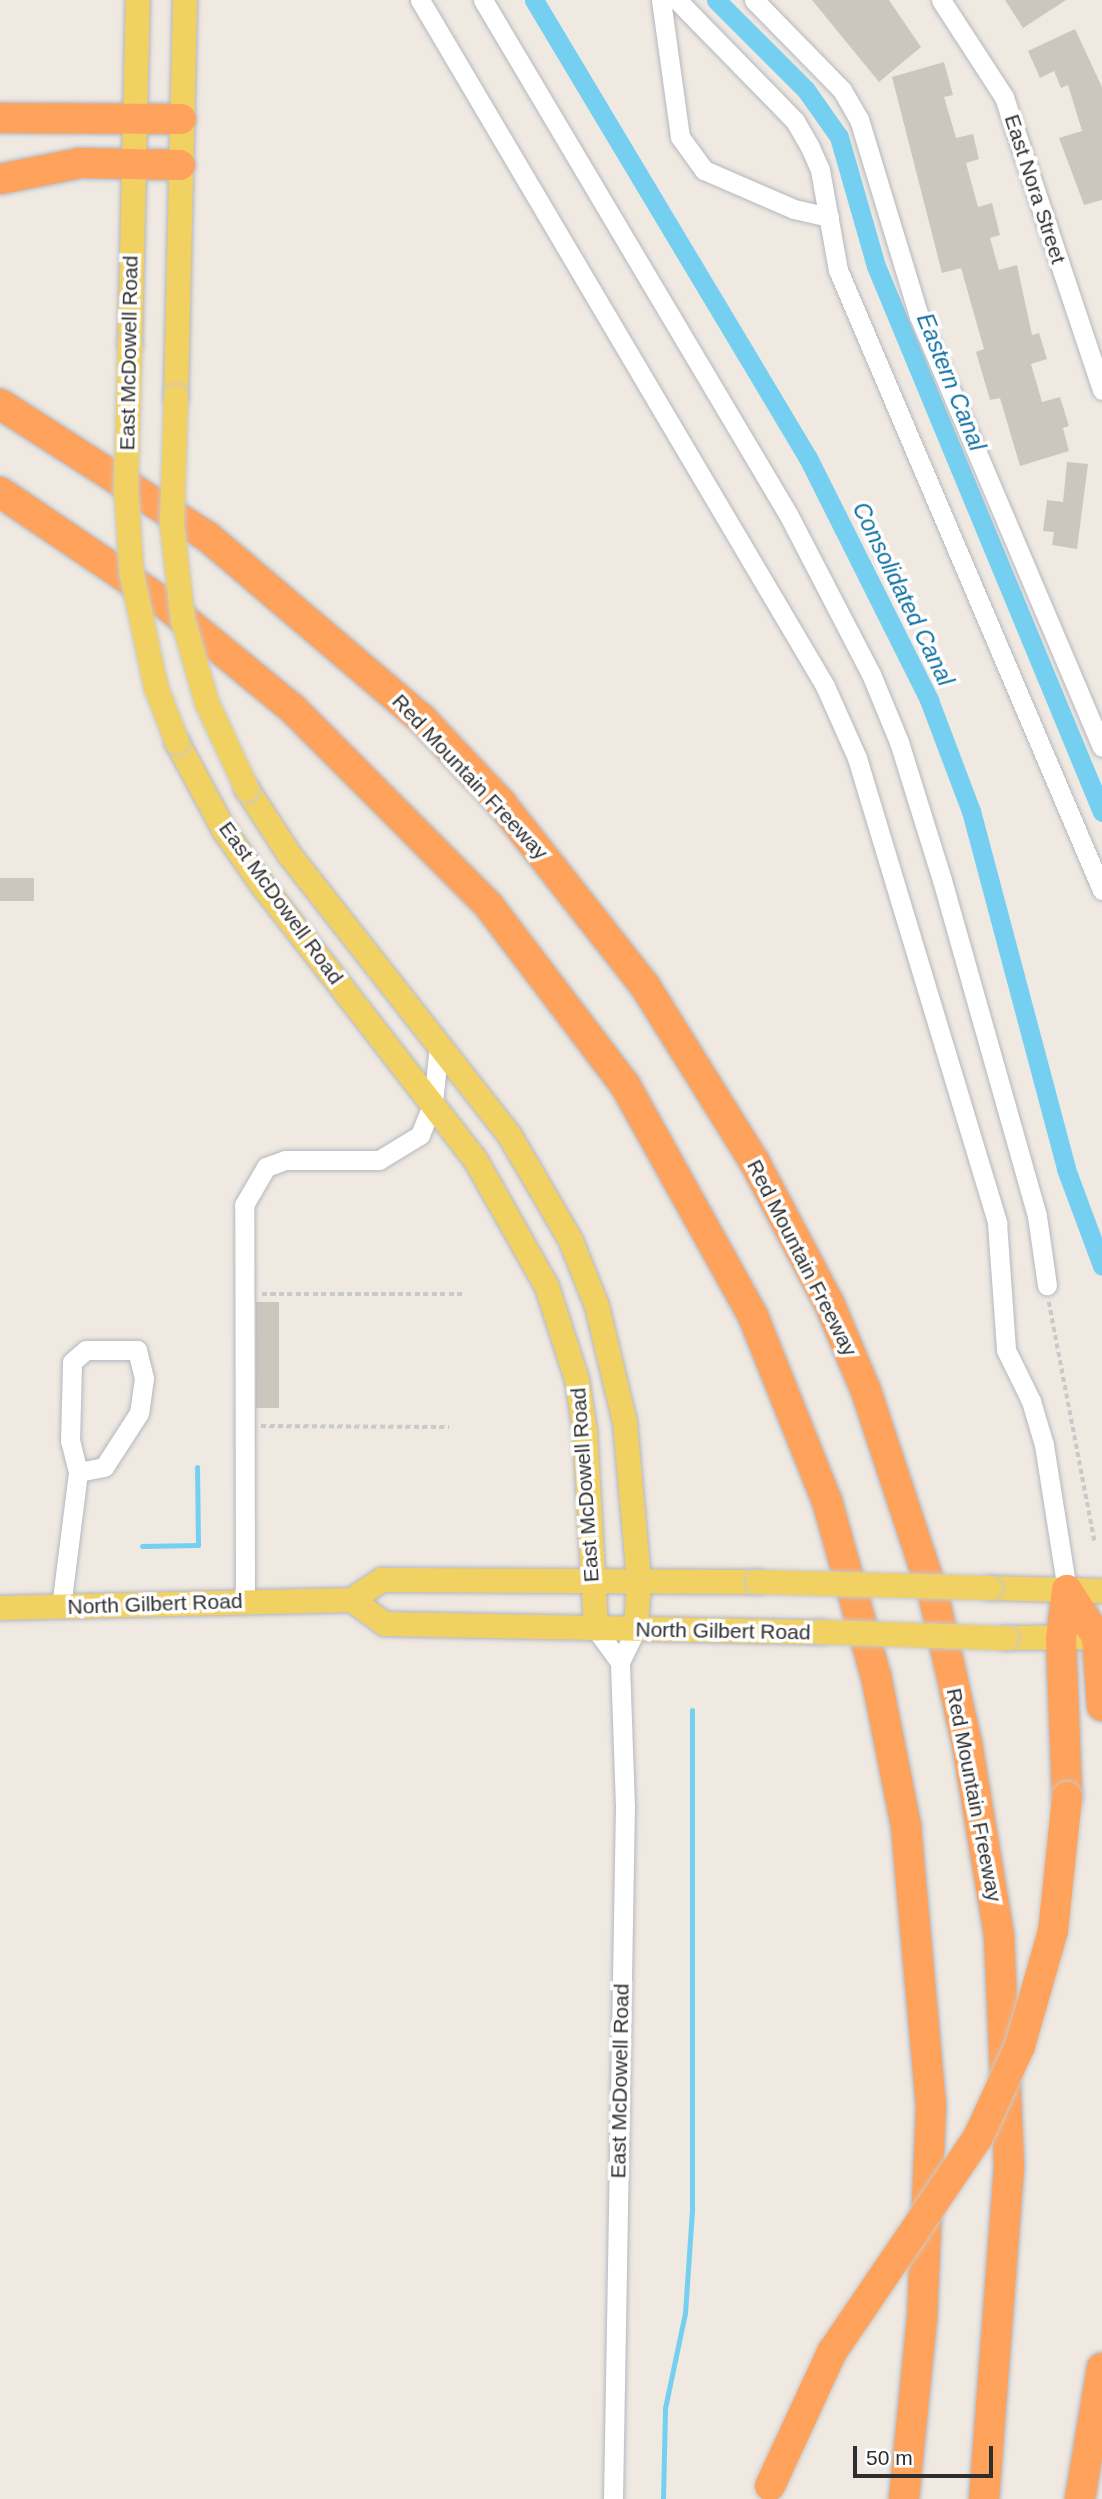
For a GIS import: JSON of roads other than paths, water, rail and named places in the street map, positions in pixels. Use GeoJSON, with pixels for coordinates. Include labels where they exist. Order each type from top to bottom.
{"type":"FeatureCollection","features":[{"type":"Feature","properties":{"kind":"highway"},"geometry":{"type":"LineString","coordinates":[[0,118],[135,116],[181,119]]}},
{"type":"Feature","properties":{"kind":"highway"},"geometry":{"type":"LineString","coordinates":[[0,179],[80,163],[180,165]]}},
{"type":"Feature","properties":{"kind":"highway","name":"Red Mountain Freeway"},"geometry":{"type":"LineString","coordinates":[[0,404],[208,537],[421,718],[501,803],[645,986],[754,1161],[830,1303],[866,1391],[933,1593],[967,1744],[999,1935],[1009,2167],[984,2499]]}},
{"type":"Feature","properties":{"kind":"highway"},"geometry":{"type":"LineString","coordinates":[[0,492],[164,603],[292,708],[488,905],[625,1085],[753,1316],[827,1501],[876,1676],[906,1826],[931,2106],[922,2318],[904,2499]]}},
{"type":"Feature","properties":{"kind":"highway"},"geometry":{"type":"LineString","coordinates":[[1067,1590],[1099,1637],[1102,1706]]}},
{"type":"Feature","properties":{"kind":"highway"},"geometry":{"type":"LineString","coordinates":[[768,2492],[832,2352],[977,2139],[1020,2046],[1053,1931],[1067,1797],[1061,1639],[1067,1590]]}},
{"type":"Feature","properties":{"kind":"highway"},"geometry":{"type":"LineString","coordinates":[[1080,2499],[1102,2368]]}},
{"type":"Feature","properties":{"kind":"main road","name":"East McDowell Road"},"geometry":{"type":"LineString","coordinates":[[138,0],[126,490],[132,575],[156,687],[177,742],[224,830],[262,886],[433,1102],[509,1214],[562,1325],[585,1431],[596,1629]]}},
{"type":"Feature","properties":{"kind":"main road","name":"East McDowell Road"},"geometry":{"type":"LineString","coordinates":[[185,0],[172,526],[183,620],[207,703],[247,789],[289,854],[439,1046],[540,1184],[597,1306],[625,1423],[639,1580],[636,1629]]}},
{"type":"Feature","properties":{"kind":"main road"},"geometry":{"type":"LineString","coordinates":[[352,1600],[382,1580],[639,1580],[1102,1591]]}},
{"type":"Feature","properties":{"kind":"main road","name":"North Gilbert Road"},"geometry":{"type":"LineString","coordinates":[[0,1608],[352,1600],[385,1624],[774,1630],[1006,1638],[1099,1637]]}},
{"type":"Feature","properties":{"kind":"street"},"geometry":{"type":"LineString","coordinates":[[420,0],[818,674],[857,758],[997,1223],[1006,1350],[1031,1401],[1044,1445],[1067,1590]]}},
{"type":"Feature","properties":{"kind":"street"},"geometry":{"type":"LineString","coordinates":[[483,0],[788,514],[871,674],[899,742],[942,880],[1037,1216],[1047,1285]]}},
{"type":"Feature","properties":{"kind":"street"},"geometry":{"type":"LineString","coordinates":[[661,0],[680,137],[704,170],[794,209],[828,217]]}},
{"type":"Feature","properties":{"kind":"street"},"geometry":{"type":"LineString","coordinates":[[677,0],[795,121],[820,170],[838,270],[1102,890]]}},
{"type":"Feature","properties":{"kind":"street"},"geometry":{"type":"LineString","coordinates":[[754,0],[842,90],[859,119],[919,316],[1102,747]]}},
{"type":"Feature","properties":{"kind":"street","name":"East Nora Street"},"geometry":{"type":"LineString","coordinates":[[942,0],[1004,97],[1102,390]]}},
{"type":"Feature","properties":{"kind":"street"},"geometry":{"type":"LineString","coordinates":[[245,1601],[244,1205],[266,1167],[285,1160],[379,1160],[398,1153],[420,1135],[433,1102],[439,1046]]}},
{"type":"Feature","properties":{"kind":"street"},"geometry":{"type":"LineString","coordinates":[[61,1606],[78,1472],[70,1441],[72,1362],[86,1350],[137,1350],[145,1378],[139,1412],[104,1467],[78,1472]]}},
{"type":"Feature","properties":{"kind":"street"},"geometry":{"type":"LineString","coordinates":[[596,1629],[621,1662]]}},
{"type":"Feature","properties":{"kind":"street","name":"East McDowell Road"},"geometry":{"type":"LineString","coordinates":[[613,2499],[625,1807],[621,1662],[636,1629]]}},
{"type":"Feature","properties":{"kind":"waterway","name":"Consolidated Canal"},"geometry":{"type":"LineString","coordinates":[[534,0],[808,458],[929,700],[971,811],[1066,1169],[1102,1266]]}},
{"type":"Feature","properties":{"kind":"waterway","name":"Eastern Canal"},"geometry":{"type":"LineString","coordinates":[[716,0],[806,90],[839,137],[876,266],[1102,812]]}},
{"type":"Feature","properties":{"kind":"waterway"},"geometry":{"type":"LineString","coordinates":[[142,1546],[198,1545],[197,1467]]}},
{"type":"Feature","properties":{"kind":"waterway"},"geometry":{"type":"LineString","coordinates":[[663,2499],[665,2408],[685,2313],[692,2209],[692,1710]]}}]}
